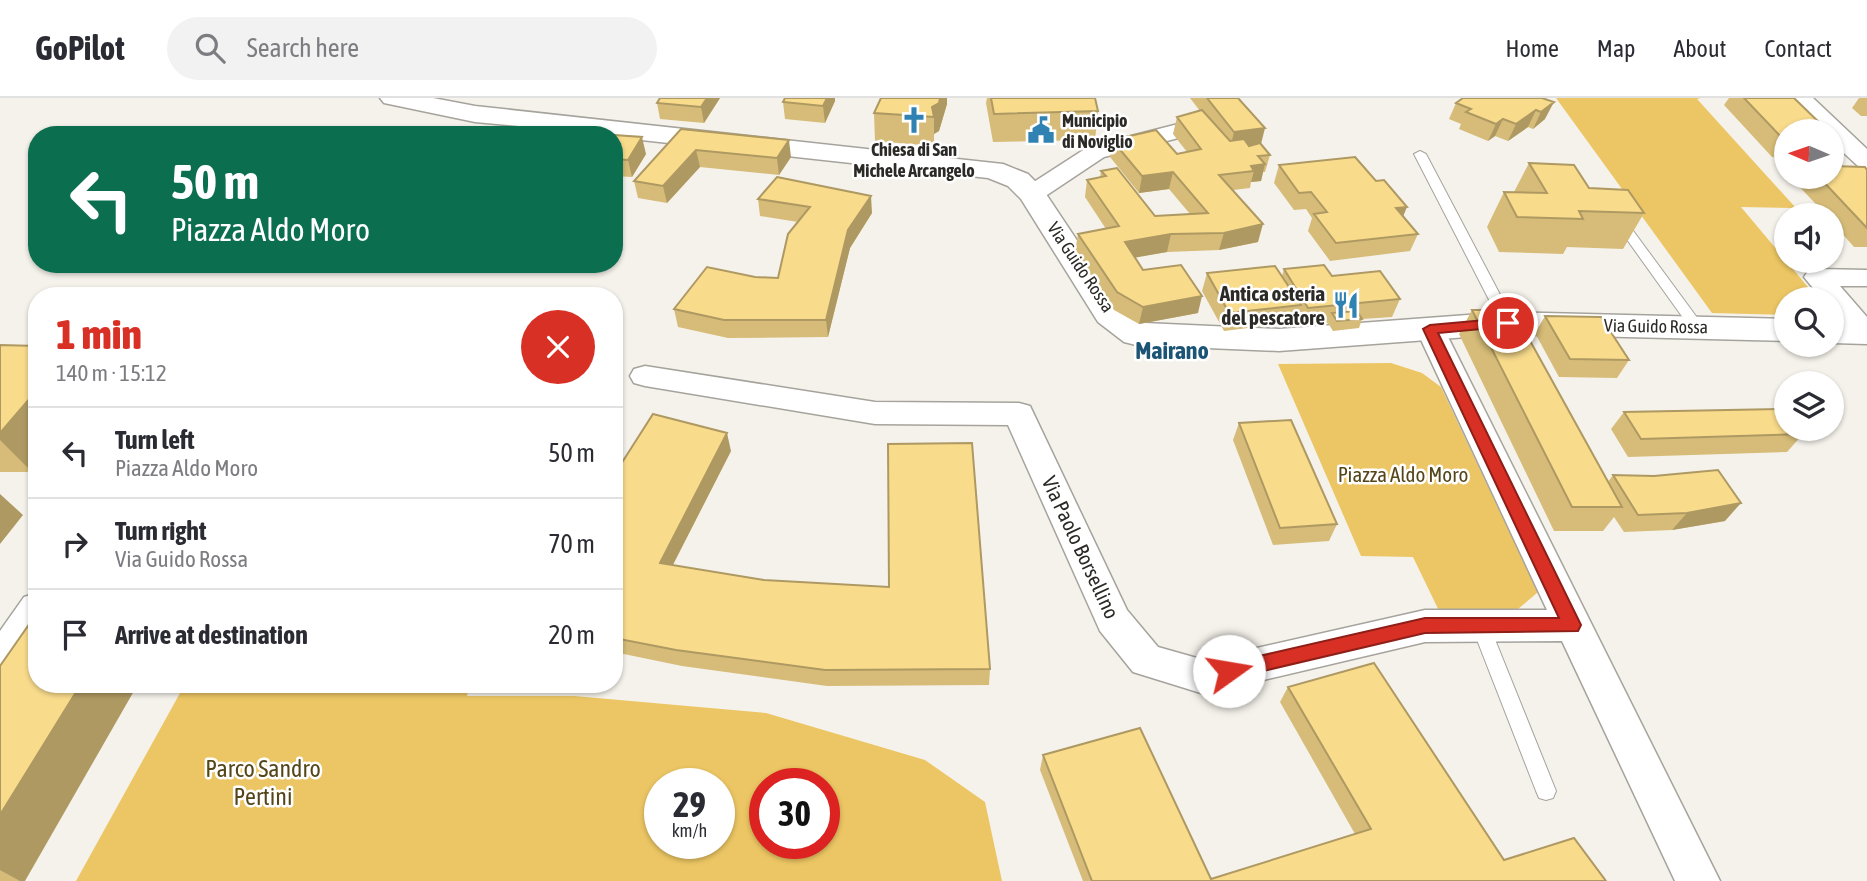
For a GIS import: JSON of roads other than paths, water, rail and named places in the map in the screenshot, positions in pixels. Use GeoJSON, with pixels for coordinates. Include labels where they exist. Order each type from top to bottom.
{"type":"FeatureCollection","features":[{"type":"Feature","properties":{"kind":"street","name":"Via Guido Rossa"},"geometry":{"type":"LineString","coordinates":[[393,98],[475,114],[586,126]]}},
{"type":"Feature","properties":{"kind":"street"},"geometry":{"type":"LineString","coordinates":[[1800,98],[1867,162]]}},
{"type":"Feature","properties":{"kind":"street"},"geometry":{"type":"LineString","coordinates":[[1032,194],[1096,152],[1190,128]]}},
{"type":"Feature","properties":{"kind":"street","name":"Via Guido Rossa"},"geometry":{"type":"LineString","coordinates":[[623,130],[993,170],[1017,180],[1032,194],[1110,315],[1136,334],[1279,340],[1508,323],[1774,329]]}},
{"type":"Feature","properties":{"kind":"street"},"geometry":{"type":"LineString","coordinates":[[1866,333],[1818,276],[1867,278]]}},
{"type":"Feature","properties":{"kind":"street"},"geometry":{"type":"LineString","coordinates":[[1430,329],[1698,881]]}},
{"type":"Feature","properties":{"kind":"street"},"geometry":{"type":"LineString","coordinates":[[1844,332],[1866,333]]}},
{"type":"Feature","properties":{"kind":"street","name":"Via Paolo Borsellino"},"geometry":{"type":"LineString","coordinates":[[645,376],[875,413],[1019,414],[1113,620],[1146,660],[1204,677],[1425,626],[1572,625]]}},
{"type":"Feature","properties":{"kind":"street"},"geometry":{"type":"LineString","coordinates":[[0,661],[28,621]]}},
{"type":"Feature","properties":{"kind":"lane"},"geometry":{"type":"LineString","coordinates":[[1420,154],[1508,323]]}},
{"type":"Feature","properties":{"kind":"lane"},"geometry":{"type":"LineString","coordinates":[[1615,215],[1696,326]]}},
{"type":"Feature","properties":{"kind":"lane"},"geometry":{"type":"LineString","coordinates":[[1481,626],[1546,791]]}},
{"type":"Feature","properties":{"kind":"place","name":"Chiesa di San Michele Arcangelo"},"geometry":{"type":"Point","coordinates":[914,120]}},
{"type":"Feature","properties":{"kind":"place","name":"Municipio di Noviglio"},"geometry":{"type":"Point","coordinates":[1041,130]}},
{"type":"Feature","properties":{"kind":"place","name":"Antica osteria del pescatore"},"geometry":{"type":"Point","coordinates":[1346,305]}},
{"type":"Feature","properties":{"kind":"district","name":"Mairano"},"geometry":{"type":"Point","coordinates":[1172,350]}},
{"type":"Feature","properties":{"kind":"park label","name":"Piazza Aldo Moro"},"geometry":{"type":"Point","coordinates":[1403,474]}},
{"type":"Feature","properties":{"kind":"park label","name":"Parco Sandro Pertini"},"geometry":{"type":"Point","coordinates":[263,782]}}]}
